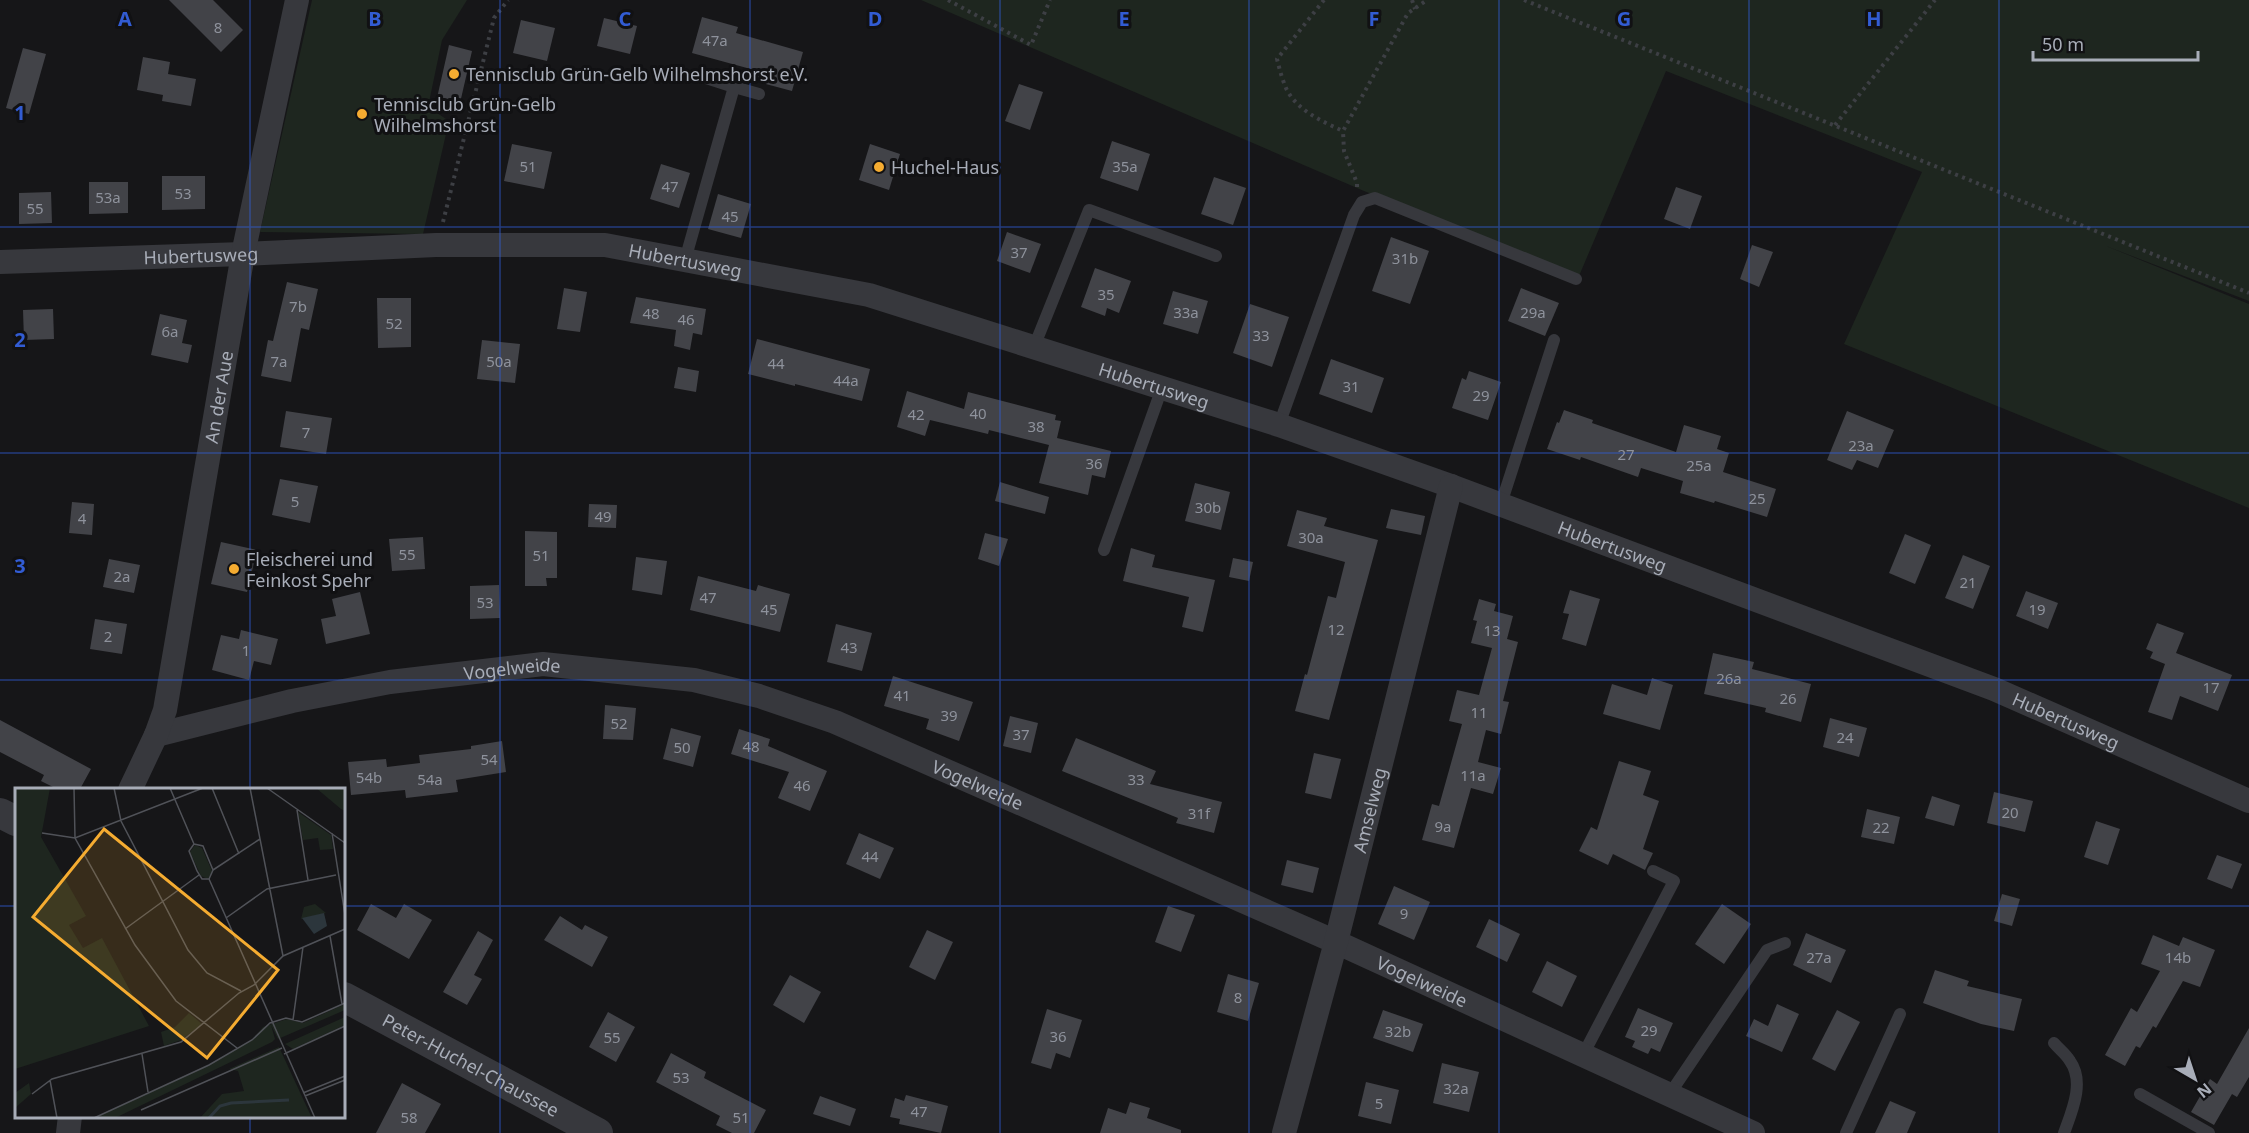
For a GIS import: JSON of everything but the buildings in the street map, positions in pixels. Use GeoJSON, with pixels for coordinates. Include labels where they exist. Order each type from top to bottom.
{"type":"FeatureCollection","features":[{"type":"Feature","properties":{"kind":"street","name":"An der Aue"},"geometry":{"type":"LineString","coordinates":[[130,788],[156,735],[165,710],[243,254],[297,0]]}},
{"type":"Feature","properties":{"kind":"street","name":"Hubertusweg"},"geometry":{"type":"LineString","coordinates":[[0,262],[436,245],[605,245],[869,295],[1279,425],[1501,504],[1994,689],[2249,801]]}},
{"type":"Feature","properties":{"kind":"street","name":"Amselweg"},"geometry":{"type":"LineString","coordinates":[[1284,1133],[1336,942],[1450,486]]}},
{"type":"Feature","properties":{"kind":"street","name":"Vogelweide"},"geometry":{"type":"LineString","coordinates":[[156,735],[292,701],[390,682],[543,664],[694,680],[759,696],[835,722],[1336,942],[1753,1133]]}},
{"type":"Feature","properties":{"kind":"street"},"geometry":{"type":"LineString","coordinates":[[0,813],[15,820]]}},
{"type":"Feature","properties":{"kind":"street","name":"Peter-Huchel-Chaussee"},"geometry":{"type":"LineString","coordinates":[[345,998],[598,1133]]}},
{"type":"Feature","properties":{"kind":"street"},"geometry":{"type":"LineString","coordinates":[[68,1133],[70,1118]]}},
{"type":"Feature","properties":{"kind":"lane"},"geometry":{"type":"LineString","coordinates":[[700,76],[759,94]]}},
{"type":"Feature","properties":{"kind":"lane"},"geometry":{"type":"LineString","coordinates":[[685,260],[734,87]]}},
{"type":"Feature","properties":{"kind":"lane"},"geometry":{"type":"LineString","coordinates":[[1279,425],[1354,215],[1362,202],[1375,198],[1576,279]]}},
{"type":"Feature","properties":{"kind":"lane"},"geometry":{"type":"LineString","coordinates":[[1034,347],[1089,210],[1216,256]]}},
{"type":"Feature","properties":{"kind":"lane"},"geometry":{"type":"LineString","coordinates":[[1501,504],[1554,340]]}},
{"type":"Feature","properties":{"kind":"lane"},"geometry":{"type":"LineString","coordinates":[[1104,550],[1162,388]]}},
{"type":"Feature","properties":{"kind":"lane"},"geometry":{"type":"LineString","coordinates":[[1583,1055],[1674,882],[1653,871]]}},
{"type":"Feature","properties":{"kind":"lane"},"geometry":{"type":"LineString","coordinates":[[1669,1095],[1767,950],[1785,943]]}},
{"type":"Feature","properties":{"kind":"lane"},"geometry":{"type":"LineString","coordinates":[[1846,1133],[1900,1014]]}},
{"type":"Feature","properties":{"kind":"lane"},"geometry":{"type":"LineString","coordinates":[[2054,1043],[2071,1061],[2078,1079],[2074,1107],[2064,1133]]}},
{"type":"Feature","properties":{"kind":"lane"},"geometry":{"type":"LineString","coordinates":[[2140,1094],[2209,1133]]}},
{"type":"Feature","properties":{"kind":"path"},"geometry":{"type":"LineString","coordinates":[[436,245],[494,18],[508,0]]}},
{"type":"Feature","properties":{"kind":"path"},"geometry":{"type":"LineString","coordinates":[[948,0],[1031,45],[1050,0]]}},
{"type":"Feature","properties":{"kind":"path"},"geometry":{"type":"LineString","coordinates":[[1324,0],[1277,59],[1284,86],[1298,104],[1319,120],[1343,131]]}},
{"type":"Feature","properties":{"kind":"path"},"geometry":{"type":"LineString","coordinates":[[1412,0],[1415,9]]}},
{"type":"Feature","properties":{"kind":"path"},"geometry":{"type":"LineString","coordinates":[[1354,215],[1357,183],[1344,151],[1343,131],[1408,13],[1427,0]]}},
{"type":"Feature","properties":{"kind":"path"},"geometry":{"type":"LineString","coordinates":[[1524,0],[2249,293]]}},
{"type":"Feature","properties":{"kind":"path"},"geometry":{"type":"LineString","coordinates":[[1835,125],[1935,0]]}},
{"type":"Feature","properties":{"kind":"shaded area","name":"Tennisclub Grün-Gelb Wilhelmshorst"},"geometry":{"type":"Polygon","coordinates":[[[312,0],[467,0],[442,40],[428,107],[449,121],[423,234],[260,232],[312,0]]]}},
{"type":"Feature","properties":{"kind":"shaded area"},"geometry":{"type":"Polygon","coordinates":[[[921,0],[2249,0],[2249,301],[2106,246],[2249,304],[2249,508],[1844,344],[1922,172],[1666,71],[1579,276],[1364,191],[921,0]]]}},
{"type":"Feature","properties":{"kind":"place","name":"Tennisclub Grün-Gelb Wilhelmshorst e.V."},"geometry":{"type":"Point","coordinates":[454,74]}},
{"type":"Feature","properties":{"kind":"place","name":"Tennisclub Grün-Gelb Wilhelmshorst"},"geometry":{"type":"Point","coordinates":[362,114]}},
{"type":"Feature","properties":{"kind":"place","name":"Huchel-Haus"},"geometry":{"type":"Point","coordinates":[879,167]}},
{"type":"Feature","properties":{"kind":"place","name":"Fleischerei und Feinkost Spehr"},"geometry":{"type":"Point","coordinates":[234,569]}}]}
